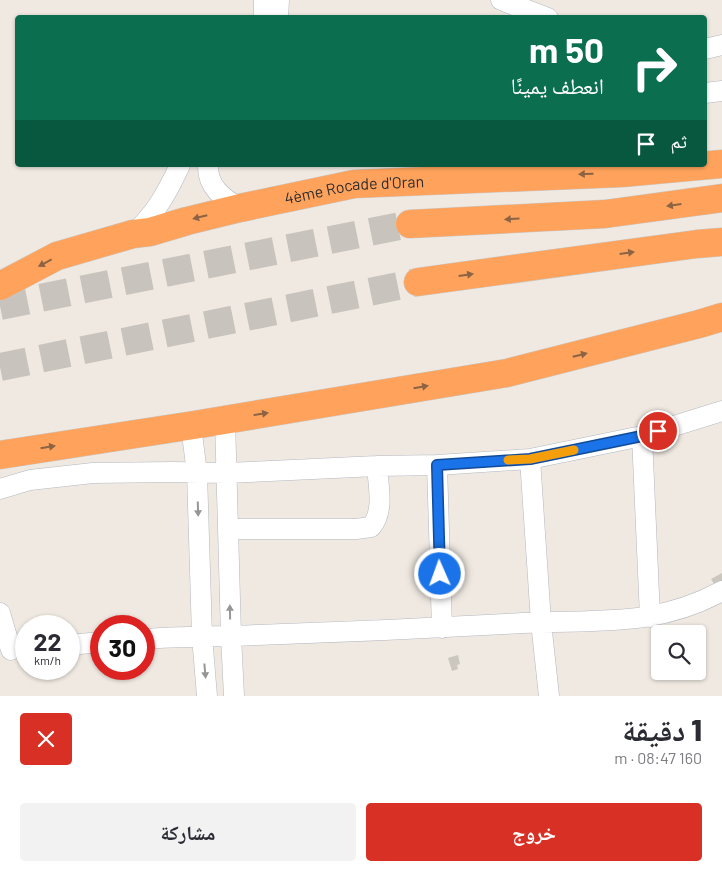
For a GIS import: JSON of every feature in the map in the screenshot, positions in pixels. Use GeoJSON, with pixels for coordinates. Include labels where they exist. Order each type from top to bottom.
{"type":"FeatureCollection","features":[{"type":"Feature","properties":{"kind":"highway","name":"4ème Rocade d'Oran"},"geometry":{"type":"LineString","coordinates":[[707,165],[722,164]]}},
{"type":"Feature","properties":{"kind":"highway","name":"4ème Rocade d'Oran"},"geometry":{"type":"LineString","coordinates":[[0,286],[57,256],[133,234],[150,232],[187,220],[354,184],[622,173],[689,167]]}},
{"type":"Feature","properties":{"kind":"highway"},"geometry":{"type":"LineString","coordinates":[[410,224],[605,214],[722,198]]}},
{"type":"Feature","properties":{"kind":"highway"},"geometry":{"type":"LineString","coordinates":[[418,282],[722,242]]}},
{"type":"Feature","properties":{"kind":"highway"},"geometry":{"type":"LineString","coordinates":[[0,455],[191,426],[507,373],[722,317]]}},
{"type":"Feature","properties":{"kind":"street"},"geometry":{"type":"LineString","coordinates":[[264,0],[264,15]]}},
{"type":"Feature","properties":{"kind":"street"},"geometry":{"type":"LineString","coordinates":[[278,15],[279,0]]}},
{"type":"Feature","properties":{"kind":"street"},"geometry":{"type":"LineString","coordinates":[[501,0],[540,15]]}},
{"type":"Feature","properties":{"kind":"street"},"geometry":{"type":"LineString","coordinates":[[707,49],[722,45]]}},
{"type":"Feature","properties":{"kind":"street"},"geometry":{"type":"LineString","coordinates":[[707,92],[722,91]]}},
{"type":"Feature","properties":{"kind":"street"},"geometry":{"type":"LineString","coordinates":[[133,234],[144,224],[167,193],[179,167]]}},
{"type":"Feature","properties":{"kind":"street"},"geometry":{"type":"LineString","coordinates":[[208,167],[210,183],[228,201],[240,208]]}},
{"type":"Feature","properties":{"kind":"street"},"geometry":{"type":"LineString","coordinates":[[0,488],[30,480],[93,473],[227,473],[437,465],[530,459],[642,436],[722,411]]}},
{"type":"Feature","properties":{"kind":"street"},"geometry":{"type":"LineString","coordinates":[[225,420],[234,696]]}},
{"type":"Feature","properties":{"kind":"street"},"geometry":{"type":"LineString","coordinates":[[191,426],[197,473],[202,636],[207,696]]}},
{"type":"Feature","properties":{"kind":"street"},"geometry":{"type":"LineString","coordinates":[[642,436],[650,617]]}},
{"type":"Feature","properties":{"kind":"street"},"geometry":{"type":"LineString","coordinates":[[530,459],[548,696]]}},
{"type":"Feature","properties":{"kind":"street"},"geometry":{"type":"LineString","coordinates":[[437,465],[442,628]]}},
{"type":"Feature","properties":{"kind":"street"},"geometry":{"type":"LineString","coordinates":[[229,528],[356,529],[371,527],[377,520],[379,511],[377,466]]}},
{"type":"Feature","properties":{"kind":"street"},"geometry":{"type":"LineString","coordinates":[[155,638],[442,628],[541,622],[615,621],[650,617],[706,600],[722,592]]}},
{"type":"Feature","properties":{"kind":"street"},"geometry":{"type":"LineString","coordinates":[[0,613],[12,650]]}},
{"type":"Feature","properties":{"kind":"building"},"geometry":{"type":"Polygon","coordinates":[[[722,573],[722,587],[717,589],[711,579],[722,573]]]}},
{"type":"Feature","properties":{"kind":"building"},"geometry":{"type":"Polygon","coordinates":[[[458,655],[460,664],[457,665],[458,669],[452,671],[448,658],[458,655]]]}},
{"type":"Feature","properties":{"kind":"tunnel"},"geometry":{"type":"LineString","coordinates":[[0,306],[410,224]]}},
{"type":"Feature","properties":{"kind":"tunnel"},"geometry":{"type":"LineString","coordinates":[[0,367],[418,282]]}},
{"type":"Feature","properties":{"kind":"slow traffic"},"geometry":{"type":"LineString","coordinates":[[508,460],[530,459],[574,450]]}},
{"type":"Feature","properties":{"kind":"route"},"geometry":{"type":"LineString","coordinates":[[440,574],[437,465],[530,459],[658,431]]}}]}
